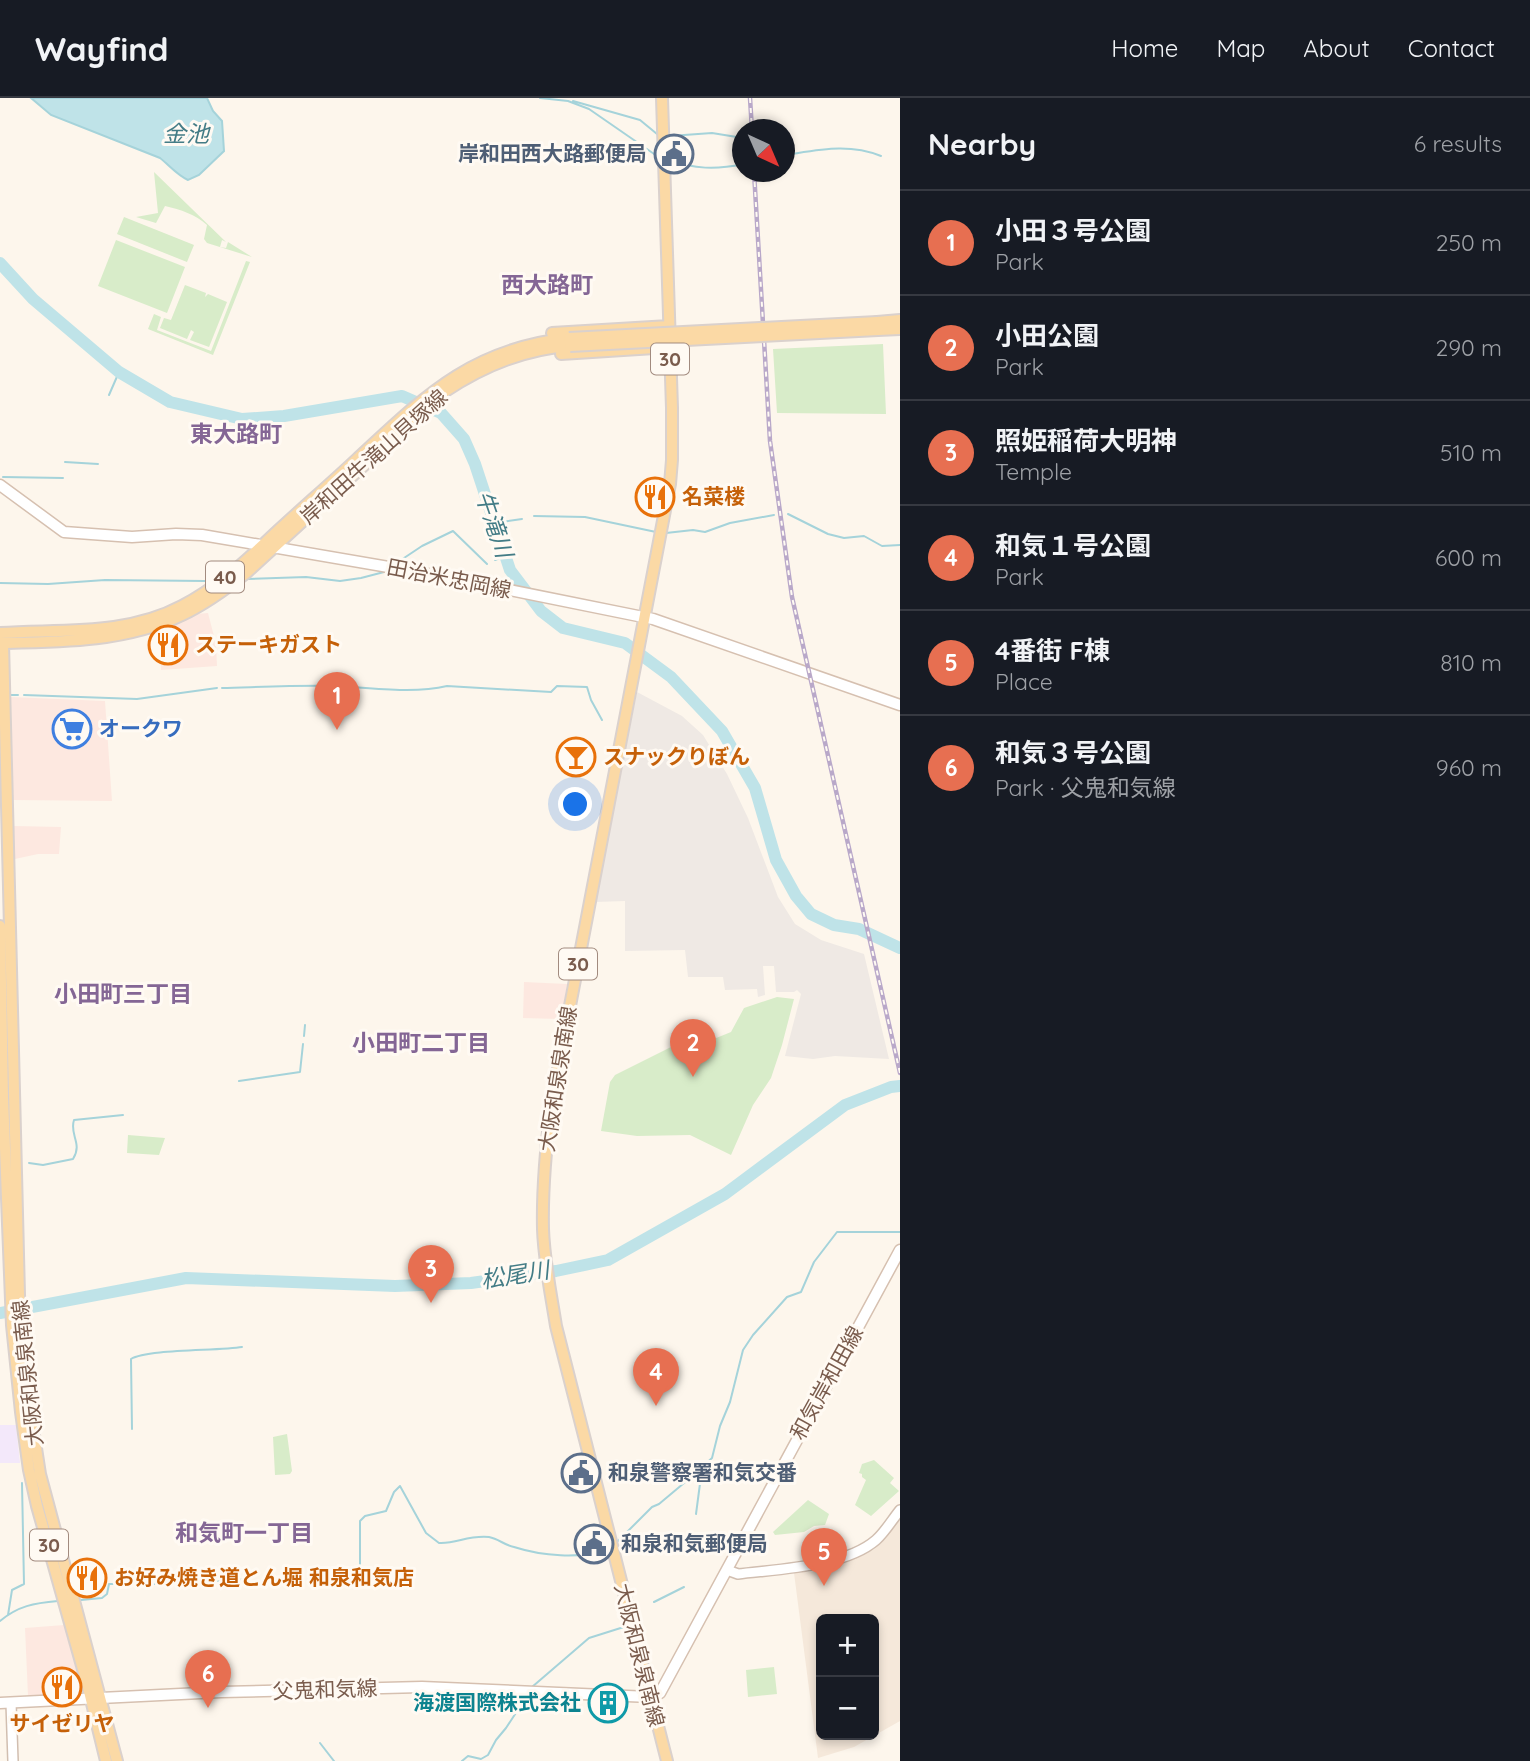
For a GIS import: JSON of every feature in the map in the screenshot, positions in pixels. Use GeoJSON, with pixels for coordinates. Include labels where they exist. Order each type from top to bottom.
{"type":"FeatureCollection","features":[{"type":"Feature","properties":{"kind":"main road","name":"大阪和泉泉南線"},"geometry":{"type":"LineString","coordinates":[[662,98],[671,472],[551,1105],[544,1179],[543,1231],[556,1325],[667,1761]]}},
{"type":"Feature","properties":{"kind":"main road","name":"岸和田牛滝山貝塚線"},"geometry":{"type":"LineString","coordinates":[[877,326],[900,320]]}},
{"type":"Feature","properties":{"kind":"main road"},"geometry":{"type":"LineString","coordinates":[[480,366],[495,349],[540,335],[570,330],[669,326]]}},
{"type":"Feature","properties":{"kind":"main road","name":"岸和田牛滝山貝塚線"},"geometry":{"type":"LineString","coordinates":[[1,640],[97,630],[136,622],[181,607],[268,547],[433,395],[480,366],[569,342],[877,326],[900,328]]}},
{"type":"Feature","properties":{"kind":"main road"},"geometry":{"type":"LineString","coordinates":[[480,366],[545,355],[670,347]]}},
{"type":"Feature","properties":{"kind":"main road","name":"田治米忠岡線"},"geometry":{"type":"LineString","coordinates":[[0,485],[64,532],[132,537],[202,535],[557,598],[644,617],[900,705]]}},
{"type":"Feature","properties":{"kind":"main road","name":"大阪和泉泉南線"},"geometry":{"type":"LineString","coordinates":[[1,640],[5,1033],[3,1097],[16,1323],[29,1470],[95,1699],[117,1761]]}},
{"type":"Feature","properties":{"kind":"main road","name":"大阪和泉泉南線"},"geometry":{"type":"LineString","coordinates":[[0,926],[5,1033]]}},
{"type":"Feature","properties":{"kind":"main road","name":"和気岸和田線"},"geometry":{"type":"LineString","coordinates":[[650,1697],[660,1693],[666,1684],[900,1250]]}},
{"type":"Feature","properties":{"kind":"main road","name":"父鬼和気線"},"geometry":{"type":"LineString","coordinates":[[6,1703],[221,1692],[422,1687],[650,1697]]}},
{"type":"Feature","properties":{"kind":"main road","name":"大阪和泉泉南線"},"geometry":{"type":"LineString","coordinates":[[95,1699],[106,1761]]}},
{"type":"Feature","properties":{"kind":"street"},"geometry":{"type":"LineString","coordinates":[[727,1570],[738,1574],[826,1564],[870,1544],[900,1510]]}},
{"type":"Feature","properties":{"kind":"street"},"geometry":{"type":"LineString","coordinates":[[6,1703],[13,1761]]}},
{"type":"Feature","properties":{"kind":"shaded area"},"geometry":{"type":"Polygon","coordinates":[[[208,613],[216,644],[217,666],[161,670],[159,630],[195,614],[208,613]]]}},
{"type":"Feature","properties":{"kind":"shaded area"},"geometry":{"type":"Polygon","coordinates":[[[637,692],[682,716],[703,735],[727,774],[748,818],[778,897],[795,924],[821,940],[864,954],[889,1059],[835,1056],[813,1059],[785,1056],[801,994],[797,990],[776,992],[774,966],[763,966],[765,995],[758,997],[757,989],[725,990],[723,977],[688,977],[685,950],[625,951],[625,901],[595,902],[637,692]]]}},
{"type":"Feature","properties":{"kind":"shaded area"},"geometry":{"type":"Polygon","coordinates":[[[11,697],[105,701],[112,801],[13,800],[11,697]]]}},
{"type":"Feature","properties":{"kind":"shaded area"},"geometry":{"type":"Polygon","coordinates":[[[14,826],[61,827],[59,854],[38,854],[15,859],[14,826]]]}},
{"type":"Feature","properties":{"kind":"shaded area"},"geometry":{"type":"Polygon","coordinates":[[[524,982],[567,984],[562,1017],[523,1018],[524,982]]]}},
{"type":"Feature","properties":{"kind":"shaded area"},"geometry":{"type":"Polygon","coordinates":[[[0,1425],[16,1425],[20,1463],[0,1463],[0,1425]]]}},
{"type":"Feature","properties":{"kind":"shaded area"},"geometry":{"type":"Polygon","coordinates":[[[900,1518],[900,1721],[879,1733],[879,1614],[816,1614],[816,1740],[866,1740],[854,1747],[818,1758],[794,1573],[826,1570],[875,1549],[900,1518]]]}},
{"type":"Feature","properties":{"kind":"shaded area"},"geometry":{"type":"Polygon","coordinates":[[[64,1625],[80,1683],[73,1694],[28,1696],[25,1628],[64,1625]]]}},
{"type":"Feature","properties":{"kind":"green space"},"geometry":{"type":"Polygon","coordinates":[[[154,172],[226,242],[222,240],[220,247],[226,248],[228,242],[252,257],[207,243],[204,239],[207,225],[182,211],[165,206],[156,223],[136,217],[158,213],[154,172]]]}},
{"type":"Feature","properties":{"kind":"green space"},"geometry":{"type":"Polygon","coordinates":[[[124,217],[194,245],[187,262],[117,234],[124,217]]]}},
{"type":"Feature","properties":{"kind":"green space"},"geometry":{"type":"Polygon","coordinates":[[[116,240],[185,267],[167,313],[98,286],[116,240]]]}},
{"type":"Feature","properties":{"kind":"green space"},"geometry":{"type":"Polygon","coordinates":[[[246,261],[250,262],[213,355],[148,329],[154,314],[161,317],[157,330],[211,351],[246,261]]]}},
{"type":"Feature","properties":{"kind":"green space"},"geometry":{"type":"Polygon","coordinates":[[[185,285],[206,293],[205,297],[208,294],[227,302],[209,347],[190,340],[194,332],[191,330],[187,339],[160,328],[164,318],[171,320],[185,285]]]}},
{"type":"Feature","properties":{"kind":"green space"},"geometry":{"type":"Polygon","coordinates":[[[883,344],[886,414],[777,413],[773,349],[883,344]]]}},
{"type":"Feature","properties":{"kind":"green space"},"geometry":{"type":"Polygon","coordinates":[[[777,997],[794,999],[782,1045],[771,1078],[753,1105],[731,1155],[690,1135],[637,1136],[601,1131],[610,1082],[615,1075],[671,1047],[699,1045],[731,1032],[744,1008],[777,997]]]}},
{"type":"Feature","properties":{"kind":"green space"},"geometry":{"type":"Polygon","coordinates":[[[128,1135],[165,1138],[159,1155],[127,1153],[128,1135]]]}},
{"type":"Feature","properties":{"kind":"green space"},"geometry":{"type":"Polygon","coordinates":[[[287,1434],[292,1471],[290,1474],[275,1475],[273,1437],[287,1434]]]}},
{"type":"Feature","properties":{"kind":"green space"},"geometry":{"type":"Polygon","coordinates":[[[874,1460],[894,1478],[890,1483],[899,1491],[871,1516],[855,1505],[866,1480],[859,1473],[862,1464],[874,1460]]]}},
{"type":"Feature","properties":{"kind":"green space"},"geometry":{"type":"Polygon","coordinates":[[[808,1500],[829,1514],[825,1525],[814,1526],[804,1532],[775,1535],[773,1532],[808,1500]]]}},
{"type":"Feature","properties":{"kind":"green space"},"geometry":{"type":"Polygon","coordinates":[[[774,1667],[777,1694],[748,1697],[746,1670],[774,1667]]]}},
{"type":"Feature","properties":{"kind":"water","name":"金池"},"geometry":{"type":"Polygon","coordinates":[[[31,98],[207,98],[222,121],[224,151],[199,175],[188,180],[160,158],[51,115],[31,98]]]}},
{"type":"Feature","properties":{"kind":"waterway"},"geometry":{"type":"LineString","coordinates":[[540,98],[568,101],[589,109],[657,156]]}},
{"type":"Feature","properties":{"kind":"waterway"},"geometry":{"type":"LineString","coordinates":[[573,101],[640,120],[657,134]]}},
{"type":"Feature","properties":{"kind":"waterway"},"geometry":{"type":"LineString","coordinates":[[670,136],[712,133],[732,136]]}},
{"type":"Feature","properties":{"kind":"waterway"},"geometry":{"type":"LineString","coordinates":[[795,154],[845,149],[881,156]]}},
{"type":"Feature","properties":{"kind":"waterway"},"geometry":{"type":"LineString","coordinates":[[669,160],[705,168],[732,166]]}},
{"type":"Feature","properties":{"kind":"waterway","name":"牛滝川"},"geometry":{"type":"LineString","coordinates":[[0,263],[33,299],[119,372],[170,402],[242,419],[284,416],[402,396],[441,413],[464,439],[475,464],[510,570],[541,611],[563,628],[625,643],[671,677],[722,731],[755,788],[776,860],[796,896],[811,914],[834,925],[859,929],[900,948]]}},
{"type":"Feature","properties":{"kind":"waterway"},"geometry":{"type":"LineString","coordinates":[[109,395],[119,372]]}},
{"type":"Feature","properties":{"kind":"waterway"},"geometry":{"type":"LineString","coordinates":[[65,462],[98,464]]}},
{"type":"Feature","properties":{"kind":"waterway"},"geometry":{"type":"LineString","coordinates":[[3,477],[63,478]]}},
{"type":"Feature","properties":{"kind":"waterway"},"geometry":{"type":"LineString","coordinates":[[788,514],[828,534],[844,538],[864,536],[882,546],[900,545]]}},
{"type":"Feature","properties":{"kind":"waterway"},"geometry":{"type":"LineString","coordinates":[[666,533],[693,530],[705,532],[730,523],[774,515]]}},
{"type":"Feature","properties":{"kind":"waterway"},"geometry":{"type":"LineString","coordinates":[[534,516],[585,517],[656,532]]}},
{"type":"Feature","properties":{"kind":"waterway"},"geometry":{"type":"LineString","coordinates":[[495,523],[522,519]]}},
{"type":"Feature","properties":{"kind":"waterway"},"geometry":{"type":"LineString","coordinates":[[395,564],[422,546],[453,531],[487,564]]}},
{"type":"Feature","properties":{"kind":"waterway"},"geometry":{"type":"LineString","coordinates":[[495,560],[505,556]]}},
{"type":"Feature","properties":{"kind":"waterway"},"geometry":{"type":"LineString","coordinates":[[247,579],[306,577],[340,581],[384,572]]}},
{"type":"Feature","properties":{"kind":"waterway"},"geometry":{"type":"LineString","coordinates":[[0,583],[205,581]]}},
{"type":"Feature","properties":{"kind":"waterway"},"geometry":{"type":"LineString","coordinates":[[222,688],[323,686],[407,690],[447,686],[551,692],[557,686],[587,687],[602,720]]}},
{"type":"Feature","properties":{"kind":"waterway"},"geometry":{"type":"LineString","coordinates":[[24,695],[137,699],[217,688]]}},
{"type":"Feature","properties":{"kind":"waterway"},"geometry":{"type":"LineString","coordinates":[[10,695],[18,695]]}},
{"type":"Feature","properties":{"kind":"waterway"},"geometry":{"type":"LineString","coordinates":[[304,1036],[305,1025]]}},
{"type":"Feature","properties":{"kind":"waterway"},"geometry":{"type":"LineString","coordinates":[[239,1081],[300,1072],[303,1044]]}},
{"type":"Feature","properties":{"kind":"waterway","name":"松尾川"},"geometry":{"type":"LineString","coordinates":[[0,1313],[186,1278],[395,1286],[471,1283],[556,1271],[608,1260],[725,1194],[845,1105],[900,1086]]}},
{"type":"Feature","properties":{"kind":"waterway"},"geometry":{"type":"LineString","coordinates":[[29,1163],[43,1165],[73,1159],[77,1148],[74,1120],[123,1115]]}},
{"type":"Feature","properties":{"kind":"waterway"},"geometry":{"type":"LineString","coordinates":[[700,1469],[712,1458],[743,1350],[787,1297],[801,1292],[814,1262],[837,1232],[900,1232]]}},
{"type":"Feature","properties":{"kind":"waterway"},"geometry":{"type":"LineString","coordinates":[[132,1429],[131,1359],[152,1353],[242,1347]]}},
{"type":"Feature","properties":{"kind":"waterway"},"geometry":{"type":"LineString","coordinates":[[617,1542],[652,1507],[696,1473]]}},
{"type":"Feature","properties":{"kind":"waterway"},"geometry":{"type":"LineString","coordinates":[[696,1514],[701,1476]]}},
{"type":"Feature","properties":{"kind":"waterway"},"geometry":{"type":"LineString","coordinates":[[8,1615],[12,1590],[24,1584],[22,1483]]}},
{"type":"Feature","properties":{"kind":"waterway"},"geometry":{"type":"LineString","coordinates":[[360,1575],[360,1521],[365,1516],[386,1511],[394,1492],[400,1486],[426,1533],[439,1543],[489,1537],[510,1546],[548,1554],[585,1555],[607,1550]]}},
{"type":"Feature","properties":{"kind":"waterway"},"geometry":{"type":"LineString","coordinates":[[215,1581],[247,1578]]}},
{"type":"Feature","properties":{"kind":"waterway"},"geometry":{"type":"LineString","coordinates":[[81,1600],[102,1598],[107,1594],[109,1584],[215,1584]]}},
{"type":"Feature","properties":{"kind":"waterway"},"geometry":{"type":"LineString","coordinates":[[654,1602],[684,1587]]}},
{"type":"Feature","properties":{"kind":"waterway"},"geometry":{"type":"LineString","coordinates":[[0,1621],[27,1606],[58,1601]]}},
{"type":"Feature","properties":{"kind":"waterway"},"geometry":{"type":"LineString","coordinates":[[532,1687],[589,1638],[627,1626]]}},
{"type":"Feature","properties":{"kind":"waterway"},"geometry":{"type":"LineString","coordinates":[[462,1761],[468,1756],[481,1759],[488,1755],[527,1696]]}},
{"type":"Feature","properties":{"kind":"waterway"},"geometry":{"type":"LineString","coordinates":[[320,1743],[334,1761]]}},
{"type":"Feature","properties":{"kind":"railway"},"geometry":{"type":"LineString","coordinates":[[750,98],[751,119]]}},
{"type":"Feature","properties":{"kind":"railway"},"geometry":{"type":"LineString","coordinates":[[755,182],[770,441],[792,597],[900,1073]]}},
{"type":"Feature","properties":{"kind":"place","name":"岸和田西大路郵便局"},"geometry":{"type":"Point","coordinates":[674,154]}},
{"type":"Feature","properties":{"kind":"place","name":"名菜楼"},"geometry":{"type":"Point","coordinates":[655,497]}},
{"type":"Feature","properties":{"kind":"place","name":"ステーキガスト"},"geometry":{"type":"Point","coordinates":[168,645]}},
{"type":"Feature","properties":{"kind":"place","name":"オークワ"},"geometry":{"type":"Point","coordinates":[72,729]}},
{"type":"Feature","properties":{"kind":"place","name":"小田３号公園"},"geometry":{"type":"Point","coordinates":[337,730]}},
{"type":"Feature","properties":{"kind":"place","name":"スナックりぼん"},"geometry":{"type":"Point","coordinates":[576,757]}},
{"type":"Feature","properties":{"kind":"place","name":"小田公園"},"geometry":{"type":"Point","coordinates":[693,1077]}},
{"type":"Feature","properties":{"kind":"place","name":"照姫稲荷大明神"},"geometry":{"type":"Point","coordinates":[431,1303]}},
{"type":"Feature","properties":{"kind":"place","name":"和気１号公園"},"geometry":{"type":"Point","coordinates":[656,1406]}},
{"type":"Feature","properties":{"kind":"place","name":"和泉警察署和気交番"},"geometry":{"type":"Point","coordinates":[581,1473]}},
{"type":"Feature","properties":{"kind":"place","name":"和泉和気郵便局"},"geometry":{"type":"Point","coordinates":[594,1544]}},
{"type":"Feature","properties":{"kind":"place","name":"お好み焼き道とん堀 和泉和気店"},"geometry":{"type":"Point","coordinates":[87,1578]}},
{"type":"Feature","properties":{"kind":"place","name":"4番街 F棟"},"geometry":{"type":"Point","coordinates":[824,1586]}},
{"type":"Feature","properties":{"kind":"place","name":"サイゼリヤ"},"geometry":{"type":"Point","coordinates":[62,1687]}},
{"type":"Feature","properties":{"kind":"place","name":"海渡国際株式会社"},"geometry":{"type":"Point","coordinates":[608,1703]}},
{"type":"Feature","properties":{"kind":"place","name":"和気３号公園"},"geometry":{"type":"Point","coordinates":[208,1708]}},
{"type":"Feature","properties":{"kind":"district","name":"西大路町"},"geometry":{"type":"Point","coordinates":[547,285]}},
{"type":"Feature","properties":{"kind":"district","name":"東大路町"},"geometry":{"type":"Point","coordinates":[236,434]}},
{"type":"Feature","properties":{"kind":"district","name":"小田町三丁目"},"geometry":{"type":"Point","coordinates":[123,994]}},
{"type":"Feature","properties":{"kind":"district","name":"小田町二丁目"},"geometry":{"type":"Point","coordinates":[421,1043]}},
{"type":"Feature","properties":{"kind":"district","name":"和気町一丁目"},"geometry":{"type":"Point","coordinates":[244,1533]}}]}
